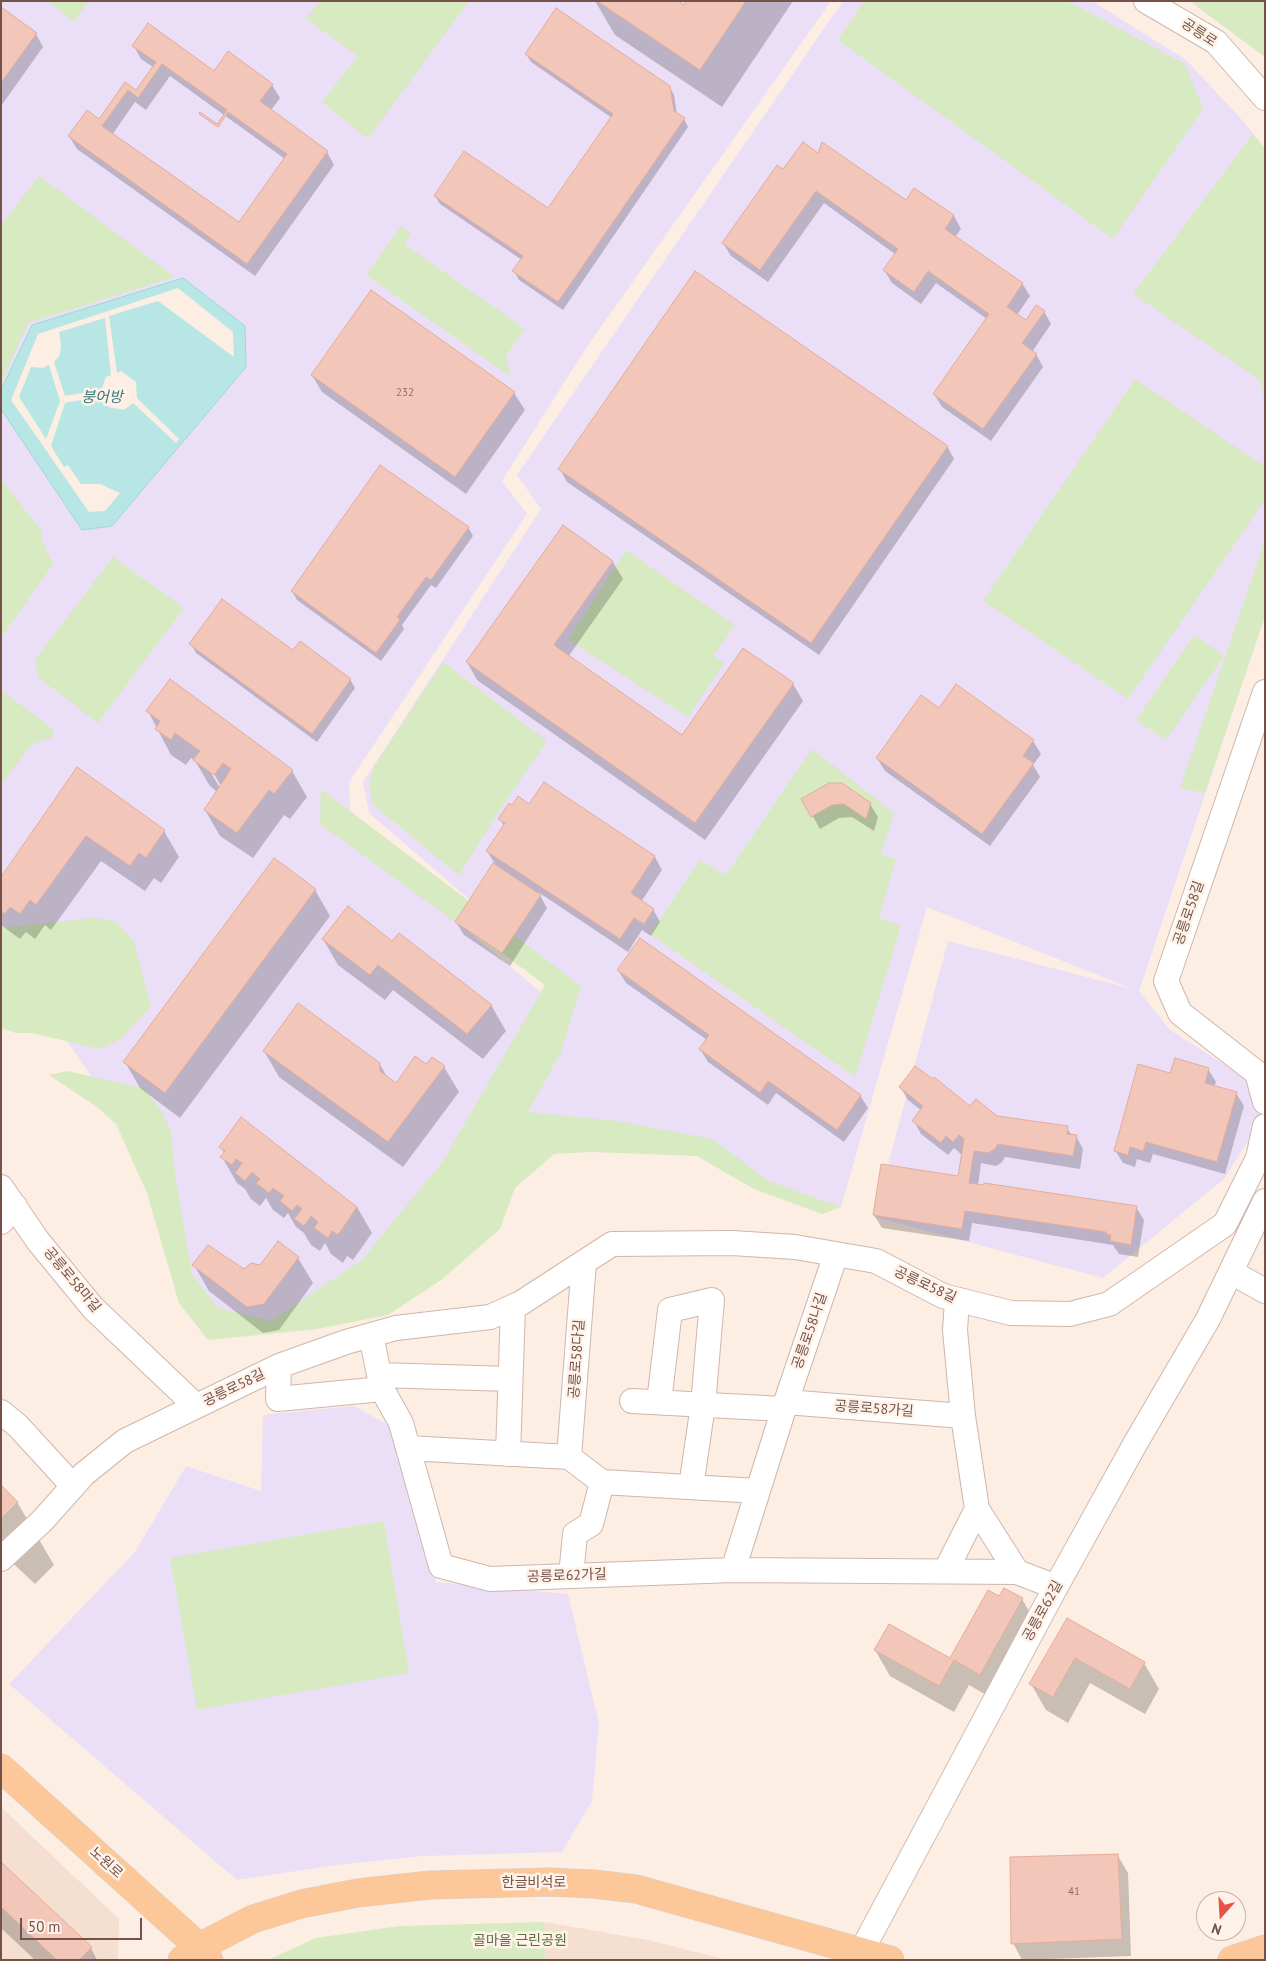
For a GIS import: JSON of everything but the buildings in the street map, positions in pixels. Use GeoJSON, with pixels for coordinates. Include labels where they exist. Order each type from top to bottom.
{"type":"FeatureCollection","features":[{"type":"Feature","properties":{"kind":"main road","name":"노원로"},"geometry":{"type":"LineString","coordinates":[[1,1768],[197,1956]]}},
{"type":"Feature","properties":{"kind":"main road","name":"한글비석로"},"geometry":{"type":"LineString","coordinates":[[197,1956],[253,1919],[301,1904],[358,1893],[430,1885],[550,1882],[594,1884],[636,1889],[890,1960]]}},
{"type":"Feature","properties":{"kind":"main road"},"geometry":{"type":"LineString","coordinates":[[1232,1960],[1265,1949]]}},
{"type":"Feature","properties":{"kind":"street","name":"공릉로"},"geometry":{"type":"LineString","coordinates":[[1146,1],[1216,42],[1265,98]]}},
{"type":"Feature","properties":{"kind":"street","name":"공릉로58길"},"geometry":{"type":"LineString","coordinates":[[1265,692],[1166,981],[1180,1013],[1257,1073],[1265,1102]]}},
{"type":"Feature","properties":{"kind":"street","name":"공릉로58길"},"geometry":{"type":"LineString","coordinates":[[1,1559],[42,1521],[84,1474],[125,1440],[279,1366],[346,1342],[396,1328],[490,1317],[513,1307],[612,1244],[732,1243],[795,1247],[836,1254],[876,1261],[943,1296],[1011,1313],[1070,1314],[1109,1304],[1225,1224],[1258,1158],[1265,1126]]}},
{"type":"Feature","properties":{"kind":"street","name":"공릉로58마길"},"geometry":{"type":"LineString","coordinates":[[1,1187],[8,1214],[38,1241],[93,1308],[196,1406]]}},
{"type":"Feature","properties":{"kind":"street"},"geometry":{"type":"LineString","coordinates":[[1265,1201],[1231,1272],[1265,1291]]}},
{"type":"Feature","properties":{"kind":"street","name":"공릉로58나길"},"geometry":{"type":"LineString","coordinates":[[733,1570],[836,1254]]}},
{"type":"Feature","properties":{"kind":"street","name":"공릉로58다길"},"geometry":{"type":"LineString","coordinates":[[569,1457],[584,1262]]}},
{"type":"Feature","properties":{"kind":"street","name":"공릉로62길"},"geometry":{"type":"LineString","coordinates":[[861,1952],[1056,1587],[1135,1444],[1208,1319],[1231,1272]]}},
{"type":"Feature","properties":{"kind":"street"},"geometry":{"type":"LineString","coordinates":[[659,1402],[670,1310],[712,1300],[704,1405],[690,1487]]}},
{"type":"Feature","properties":{"kind":"street"},"geometry":{"type":"LineString","coordinates":[[957,1300],[955,1330],[963,1416],[977,1509],[1017,1572]]}},
{"type":"Feature","properties":{"kind":"street"},"geometry":{"type":"LineString","coordinates":[[508,1454],[513,1307]]}},
{"type":"Feature","properties":{"kind":"street","name":"공릉로62가길"},"geometry":{"type":"LineString","coordinates":[[371,1335],[380,1382],[401,1423],[441,1566],[490,1579],[733,1570],[1017,1572],[1056,1587]]}},
{"type":"Feature","properties":{"kind":"street"},"geometry":{"type":"LineString","coordinates":[[279,1366],[278,1399],[380,1382],[510,1379]]}},
{"type":"Feature","properties":{"kind":"street"},"geometry":{"type":"LineString","coordinates":[[632,1401],[704,1405],[785,1406]]}},
{"type":"Feature","properties":{"kind":"street","name":"공릉로58가길"},"geometry":{"type":"LineString","coordinates":[[785,1406],[963,1416]]}},
{"type":"Feature","properties":{"kind":"street"},"geometry":{"type":"LineString","coordinates":[[1,1412],[18,1426],[73,1486]]}},
{"type":"Feature","properties":{"kind":"street"},"geometry":{"type":"LineString","coordinates":[[408,1448],[569,1457],[602,1482],[758,1491]]}},
{"type":"Feature","properties":{"kind":"street"},"geometry":{"type":"LineString","coordinates":[[571,1576],[575,1534],[591,1524],[602,1482]]}},
{"type":"Feature","properties":{"kind":"street"},"geometry":{"type":"LineString","coordinates":[[946,1570],[977,1509]]}},
{"type":"Feature","properties":{"kind":"shaded area"},"geometry":{"type":"Polygon","coordinates":[[[1,1],[831,1],[586,348],[502,481],[527,514],[349,782],[351,832],[550,1000],[393,1280],[282,1331],[225,1326],[184,1293],[130,1132],[58,1028],[1,1014],[1,1]]]}},
{"type":"Feature","properties":{"kind":"shaded area"},"geometry":{"type":"Polygon","coordinates":[[[843,1],[1092,1],[1186,60],[1244,122],[1265,149],[1265,616],[1139,991],[1170,1030],[1265,1090],[1265,1114],[1224,1179],[1103,1278],[874,1217],[948,941],[1133,989],[927,907],[841,1207],[802,1202],[697,1146],[483,1134],[572,988],[369,813],[363,782],[541,509],[517,475],[843,1]]]}},
{"type":"Feature","properties":{"kind":"shaded area"},"geometry":{"type":"Polygon","coordinates":[[[354,1406],[388,1425],[436,1582],[568,1594],[599,1724],[592,1801],[562,1852],[423,1856],[336,1865],[237,1880],[9,1684],[135,1552],[186,1466],[261,1491],[263,1415],[354,1406]]]}},
{"type":"Feature","properties":{"kind":"shaded area"},"geometry":{"type":"Polygon","coordinates":[[[1,1807],[119,1919],[118,1960],[1,1960],[1,1807]]]}},
{"type":"Feature","properties":{"kind":"shaded area"},"geometry":{"type":"Polygon","coordinates":[[[544,1922],[648,1940],[727,1960],[545,1960],[544,1922]]]}},
{"type":"Feature","properties":{"kind":"green space"},"geometry":{"type":"Polygon","coordinates":[[[47,1],[89,1],[74,22],[47,1]]]}},
{"type":"Feature","properties":{"kind":"green space"},"geometry":{"type":"Polygon","coordinates":[[[320,1],[469,1],[368,139],[322,102],[358,56],[306,19],[320,1]]]}},
{"type":"Feature","properties":{"kind":"green space"},"geometry":{"type":"Polygon","coordinates":[[[864,1],[1068,1],[1185,64],[1203,109],[1113,239],[838,40],[864,1]]]}},
{"type":"Feature","properties":{"kind":"green space"},"geometry":{"type":"Polygon","coordinates":[[[1194,1],[1265,1],[1265,57],[1192,3],[1194,1]]]}},
{"type":"Feature","properties":{"kind":"green space"},"geometry":{"type":"Polygon","coordinates":[[[1253,134],[1265,149],[1265,405],[1260,380],[1133,294],[1253,134]]]}},
{"type":"Feature","properties":{"kind":"green space"},"geometry":{"type":"Polygon","coordinates":[[[39,176],[175,277],[28,323],[1,384],[1,225],[39,176]]]}},
{"type":"Feature","properties":{"kind":"green space"},"geometry":{"type":"Polygon","coordinates":[[[401,226],[411,233],[404,244],[525,329],[506,356],[511,377],[366,275],[401,226]]]}},
{"type":"Feature","properties":{"kind":"green space"},"geometry":{"type":"Polygon","coordinates":[[[1135,379],[1265,467],[1265,500],[1128,699],[983,601],[1135,379]]]}},
{"type":"Feature","properties":{"kind":"green space"},"geometry":{"type":"Polygon","coordinates":[[[1,479],[41,530],[41,539],[53,564],[1,638],[1,479]]]}},
{"type":"Feature","properties":{"kind":"green space"},"geometry":{"type":"Polygon","coordinates":[[[1265,534],[1265,616],[1205,793],[1180,788],[1259,558],[1265,534]]]}},
{"type":"Feature","properties":{"kind":"green space"},"geometry":{"type":"Polygon","coordinates":[[[626,550],[735,625],[714,655],[724,664],[688,717],[568,640],[626,550]]]}},
{"type":"Feature","properties":{"kind":"green space"},"geometry":{"type":"Polygon","coordinates":[[[113,557],[184,608],[98,723],[38,677],[35,660],[113,557]]]}},
{"type":"Feature","properties":{"kind":"green space"},"geometry":{"type":"Polygon","coordinates":[[[1194,635],[1224,656],[1166,740],[1136,720],[1194,635]]]}},
{"type":"Feature","properties":{"kind":"green space"},"geometry":{"type":"Polygon","coordinates":[[[443,662],[547,741],[501,808],[459,875],[373,805],[369,785],[373,768],[443,662]]]}},
{"type":"Feature","properties":{"kind":"green space"},"geometry":{"type":"Polygon","coordinates":[[[1,690],[53,729],[53,737],[31,745],[1,785],[1,690]]]}},
{"type":"Feature","properties":{"kind":"green space"},"geometry":{"type":"Polygon","coordinates":[[[812,749],[894,813],[881,854],[896,859],[879,918],[901,926],[855,1077],[650,934],[700,860],[726,875],[812,749]]]}},
{"type":"Feature","properties":{"kind":"green space"},"geometry":{"type":"Polygon","coordinates":[[[321,789],[581,986],[561,1052],[528,1112],[618,1121],[712,1139],[769,1181],[841,1207],[822,1214],[754,1189],[697,1156],[592,1152],[554,1154],[515,1188],[500,1229],[441,1280],[388,1315],[317,1329],[208,1340],[179,1303],[147,1193],[116,1124],[97,1107],[49,1075],[67,1071],[143,1088],[161,1110],[171,1132],[175,1173],[192,1274],[218,1308],[271,1321],[362,1260],[443,1161],[545,985],[320,824],[321,789]]]}},
{"type":"Feature","properties":{"kind":"green space"},"geometry":{"type":"Polygon","coordinates":[[[92,918],[116,921],[134,942],[151,1007],[121,1039],[100,1049],[32,1033],[16,1033],[1,1028],[1,928],[92,918]]]}},
{"type":"Feature","properties":{"kind":"green space"},"geometry":{"type":"Polygon","coordinates":[[[384,1521],[409,1673],[197,1710],[170,1558],[384,1521]]]}},
{"type":"Feature","properties":{"kind":"green space","name":"골마을 근린공원"},"geometry":{"type":"Polygon","coordinates":[[[544,1922],[545,1960],[270,1959],[316,1938],[400,1926],[544,1922]]]}},
{"type":"Feature","properties":{"kind":"water","name":"붕어방"},"geometry":{"type":"Polygon","coordinates":[[[183,278],[245,326],[246,367],[112,526],[82,530],[1,409],[1,390],[32,325],[183,278]]]}},
{"type":"Feature","properties":{"kind":"pier"},"geometry":{"type":"Polygon","coordinates":[[[178,288],[233,332],[234,357],[158,301],[109,316],[117,373],[121,371],[136,382],[137,398],[179,439],[176,443],[133,403],[124,410],[108,407],[101,396],[65,403],[51,446],[64,467],[68,465],[81,484],[100,484],[120,493],[105,511],[89,512],[11,400],[38,334],[178,288]],[[105,318],[59,332],[60,355],[54,362],[65,396],[101,390],[106,377],[111,375],[105,318]],[[49,365],[43,368],[31,367],[19,397],[46,439],[60,401],[49,365]]]}}]}
